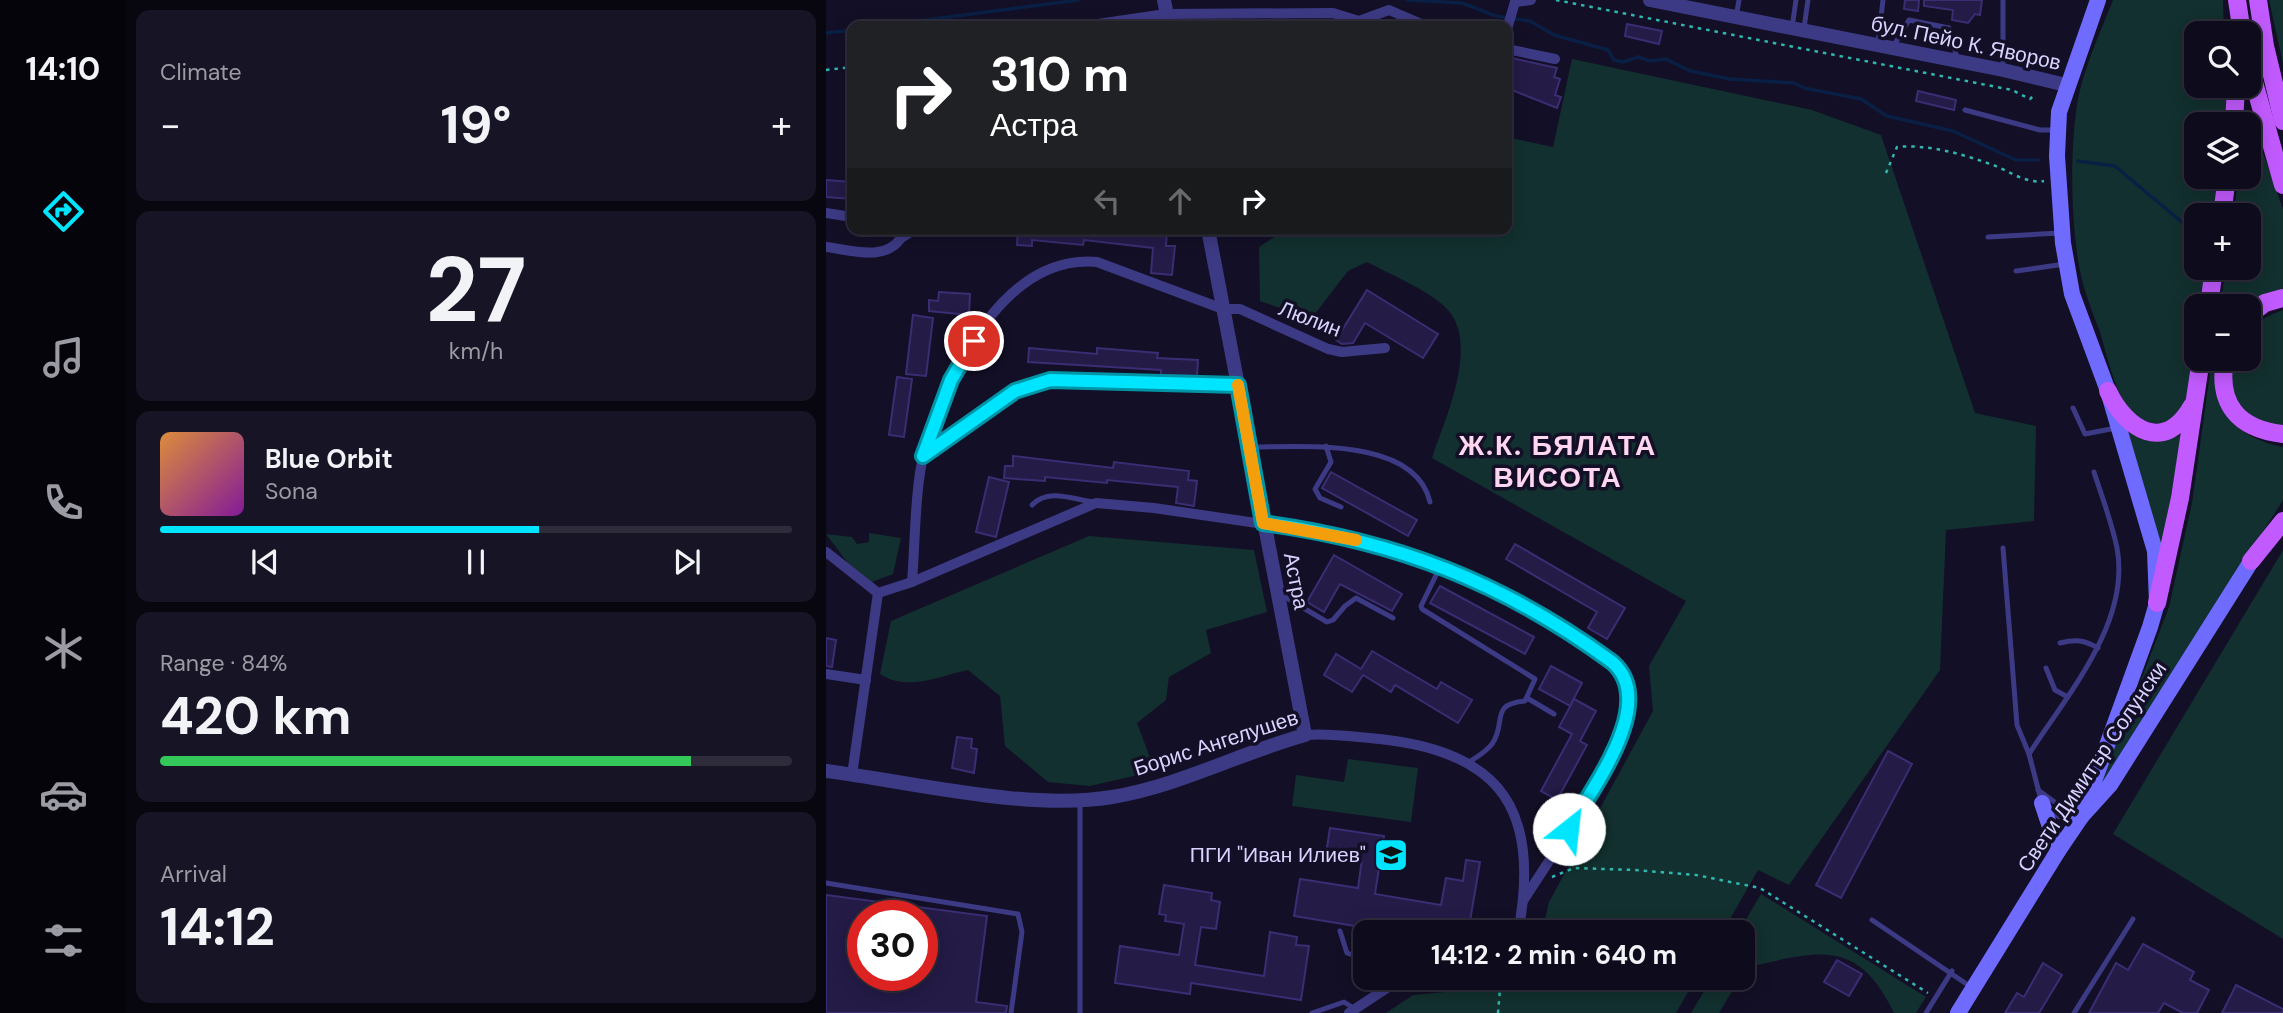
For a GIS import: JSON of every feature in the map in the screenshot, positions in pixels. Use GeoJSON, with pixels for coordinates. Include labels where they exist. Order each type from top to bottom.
{"type":"FeatureCollection","features":[{"type":"Feature","properties":{"kind":"main road"},"geometry":{"type":"LineString","coordinates":[[2098,0],[2066,85],[2057,130],[2065,264],[2072,294],[2108,391],[2155,551],[2157,603]]}},
{"type":"Feature","properties":{"kind":"main road"},"geometry":{"type":"LineString","coordinates":[[2235,21],[2236,0]]}},
{"type":"Feature","properties":{"kind":"main road"},"geometry":{"type":"LineString","coordinates":[[2236,0],[2240,21]]}},
{"type":"Feature","properties":{"kind":"main road"},"geometry":{"type":"LineString","coordinates":[[2258,0],[2265,46],[2283,121]]}},
{"type":"Feature","properties":{"kind":"main road"},"geometry":{"type":"LineString","coordinates":[[2258,98],[2283,185]]}},
{"type":"Feature","properties":{"kind":"main road"},"geometry":{"type":"LineString","coordinates":[[2261,306],[2283,298]]}},
{"type":"Feature","properties":{"kind":"main road"},"geometry":{"type":"LineString","coordinates":[[2078,821],[2157,603],[2178,510],[2199,371]]}},
{"type":"Feature","properties":{"kind":"main road"},"geometry":{"type":"LineString","coordinates":[[2225,371],[2224,392],[2228,404],[2245,422],[2256,429],[2283,434]]}},
{"type":"Feature","properties":{"kind":"main road"},"geometry":{"type":"LineString","coordinates":[[2108,391],[2124,419],[2144,431],[2156,433],[2178,427],[2195,400]]}},
{"type":"Feature","properties":{"kind":"main road","name":"Свети Димитър Солунски"},"geometry":{"type":"LineString","coordinates":[[1958,1013],[2057,851],[2078,821],[2110,785],[2283,508]]}},
{"type":"Feature","properties":{"kind":"main road"},"geometry":{"type":"LineString","coordinates":[[2251,561],[2283,521]]}},
{"type":"Feature","properties":{"kind":"main road"},"geometry":{"type":"LineString","coordinates":[[2040,796],[2057,851]]}},
{"type":"Feature","properties":{"kind":"street"},"geometry":{"type":"LineString","coordinates":[[1509,21],[1515,2],[1531,3],[1531,0]]}},
{"type":"Feature","properties":{"kind":"street","name":"бул. Пейо К. Яворов"},"geometry":{"type":"LineString","coordinates":[[1650,0],[1682,3],[1736,17],[2066,85]]}},
{"type":"Feature","properties":{"kind":"street"},"geometry":{"type":"LineString","coordinates":[[1118,21],[1166,14],[1333,13],[1359,21],[1389,10],[1414,21]]}},
{"type":"Feature","properties":{"kind":"street"},"geometry":{"type":"LineString","coordinates":[[1512,50],[1555,58]]}},
{"type":"Feature","properties":{"kind":"street"},"geometry":{"type":"LineString","coordinates":[[826,213],[847,216]]}},
{"type":"Feature","properties":{"kind":"street"},"geometry":{"type":"LineString","coordinates":[[826,247],[882,253],[894,249],[900,235]]}},
{"type":"Feature","properties":{"kind":"street","name":"Астра"},"geometry":{"type":"LineString","coordinates":[[1209,235],[1305,735]]}},
{"type":"Feature","properties":{"kind":"street","name":"Люлин"},"geometry":{"type":"LineString","coordinates":[[912,582],[923,456],[951,380],[986,321],[1017,288],[1037,275],[1079,260],[1097,262],[1223,309],[1240,309],[1289,334],[1342,352],[1385,348]]}},
{"type":"Feature","properties":{"kind":"street"},"geometry":{"type":"LineString","coordinates":[[923,456],[1015,391],[1050,380],[1238,385]]}},
{"type":"Feature","properties":{"kind":"street"},"geometry":{"type":"LineString","coordinates":[[878,593],[912,582],[1096,503],[1338,535],[1441,565],[1508,597],[1599,653],[1623,673],[1630,692],[1627,717],[1616,746],[1522,901]]}},
{"type":"Feature","properties":{"kind":"street"},"geometry":{"type":"LineString","coordinates":[[826,552],[878,593]]}},
{"type":"Feature","properties":{"kind":"street"},"geometry":{"type":"LineString","coordinates":[[852,775],[878,593]]}},
{"type":"Feature","properties":{"kind":"street"},"geometry":{"type":"LineString","coordinates":[[826,674],[866,680]]}},
{"type":"Feature","properties":{"kind":"street","name":"Борис Ангелушев"},"geometry":{"type":"LineString","coordinates":[[826,771],[1019,798],[1080,799],[1111,797],[1171,783],[1305,735],[1340,735],[1414,743],[1437,748],[1469,762],[1496,782],[1512,808],[1521,843],[1520,920]]}},
{"type":"Feature","properties":{"kind":"street"},"geometry":{"type":"LineString","coordinates":[[1352,1011],[1384,990]]}},
{"type":"Feature","properties":{"kind":"lane"},"geometry":{"type":"LineString","coordinates":[[1736,17],[1739,0]]}},
{"type":"Feature","properties":{"kind":"lane"},"geometry":{"type":"LineString","coordinates":[[1796,0],[1798,29]]}},
{"type":"Feature","properties":{"kind":"lane"},"geometry":{"type":"LineString","coordinates":[[1798,29],[1808,0]]}},
{"type":"Feature","properties":{"kind":"lane"},"geometry":{"type":"LineString","coordinates":[[1883,0],[1885,46]]}},
{"type":"Feature","properties":{"kind":"lane"},"geometry":{"type":"LineString","coordinates":[[2003,0],[2003,70]]}},
{"type":"Feature","properties":{"kind":"lane"},"geometry":{"type":"LineString","coordinates":[[1885,46],[1909,20],[1949,27],[1958,61]]}},
{"type":"Feature","properties":{"kind":"lane"},"geometry":{"type":"LineString","coordinates":[[1965,110],[2040,130],[2057,130]]}},
{"type":"Feature","properties":{"kind":"lane"},"geometry":{"type":"LineString","coordinates":[[1988,237],[2062,233]]}},
{"type":"Feature","properties":{"kind":"lane"},"geometry":{"type":"LineString","coordinates":[[2016,271],[2065,264]]}},
{"type":"Feature","properties":{"kind":"lane"},"geometry":{"type":"LineString","coordinates":[[2073,408],[2085,433],[2119,428]]}},
{"type":"Feature","properties":{"kind":"lane"},"geometry":{"type":"LineString","coordinates":[[1249,447],[1326,446],[1387,458],[1404,465],[1427,492],[1430,502]]}},
{"type":"Feature","properties":{"kind":"lane"},"geometry":{"type":"LineString","coordinates":[[1326,446],[1331,462],[1315,489],[1320,498],[1341,507]]}},
{"type":"Feature","properties":{"kind":"lane"},"geometry":{"type":"LineString","coordinates":[[2029,754],[2098,648],[2117,602],[2118,550],[2094,472]]}},
{"type":"Feature","properties":{"kind":"lane"},"geometry":{"type":"LineString","coordinates":[[1032,505],[1042,496],[1049,494],[1096,503]]}},
{"type":"Feature","properties":{"kind":"lane"},"geometry":{"type":"LineString","coordinates":[[2003,548],[2017,724],[2029,754],[2040,796],[2078,821]]}},
{"type":"Feature","properties":{"kind":"lane"},"geometry":{"type":"LineString","coordinates":[[1441,565],[1421,607],[1535,679],[1527,698],[1505,706],[1492,744],[1469,762]]}},
{"type":"Feature","properties":{"kind":"lane"},"geometry":{"type":"LineString","coordinates":[[1277,593],[1327,622],[1334,620],[1345,606],[1356,598],[1393,618]]}},
{"type":"Feature","properties":{"kind":"lane"},"geometry":{"type":"LineString","coordinates":[[2060,643],[2074,639],[2086,641],[2098,648]]}},
{"type":"Feature","properties":{"kind":"lane"},"geometry":{"type":"LineString","coordinates":[[2046,668],[2055,690],[2066,696]]}},
{"type":"Feature","properties":{"kind":"lane"},"geometry":{"type":"LineString","coordinates":[[1527,698],[1554,714]]}},
{"type":"Feature","properties":{"kind":"lane"},"geometry":{"type":"LineString","coordinates":[[2040,796],[2078,821]]}},
{"type":"Feature","properties":{"kind":"lane"},"geometry":{"type":"LineString","coordinates":[[1080,799],[1080,1013]]}},
{"type":"Feature","properties":{"kind":"lane"},"geometry":{"type":"LineString","coordinates":[[826,883],[1018,914],[1022,932],[1011,1013]]}},
{"type":"Feature","properties":{"kind":"lane"},"geometry":{"type":"LineString","coordinates":[[2074,1013],[2133,919]]}},
{"type":"Feature","properties":{"kind":"lane"},"geometry":{"type":"LineString","coordinates":[[1872,920],[1952,971],[1973,988]]}},
{"type":"Feature","properties":{"kind":"lane"},"geometry":{"type":"LineString","coordinates":[[1340,931],[1347,953],[1353,955]]}},
{"type":"Feature","properties":{"kind":"lane"},"geometry":{"type":"LineString","coordinates":[[1926,1013],[1952,971]]}},
{"type":"Feature","properties":{"kind":"lane"},"geometry":{"type":"LineString","coordinates":[[1312,1013],[1344,1002],[1352,1011]]}},
{"type":"Feature","properties":{"kind":"path"},"geometry":{"type":"LineString","coordinates":[[1556,0],[2012,90],[2030,99],[2035,94]]}},
{"type":"Feature","properties":{"kind":"path"},"geometry":{"type":"LineString","coordinates":[[826,70],[847,68]]}},
{"type":"Feature","properties":{"kind":"path"},"geometry":{"type":"LineString","coordinates":[[1886,173],[1897,147],[1919,146],[1970,158],[2033,181],[2058,179]]}},
{"type":"Feature","properties":{"kind":"path"},"geometry":{"type":"LineString","coordinates":[[1534,883],[1543,885],[1559,872],[1574,869],[1696,875],[1760,888],[1935,998]]}},
{"type":"Feature","properties":{"kind":"path"},"geometry":{"type":"LineString","coordinates":[[1498,1013],[1500,990]]}},
{"type":"Feature","properties":{"kind":"green space"},"geometry":{"type":"Polygon","coordinates":[[[2113,0],[2223,0],[2224,21],[2184,21],[2184,98],[2226,98],[2226,112],[2184,112],[2184,189],[2221,189],[2219,203],[2184,203],[2184,280],[2207,280],[2205,294],[2184,294],[2184,371],[2194,371],[2193,378],[2181,411],[2170,421],[2154,423],[2142,420],[2127,408],[2111,371],[2080,271],[2073,212],[2074,130],[2078,97],[2113,0]]]}},
{"type":"Feature","properties":{"kind":"green space"},"geometry":{"type":"Polygon","coordinates":[[[2269,0],[2283,0],[2283,64],[2269,0]]]}},
{"type":"Feature","properties":{"kind":"green space"},"geometry":{"type":"Polygon","coordinates":[[[1572,59],[1812,110],[1881,135],[1975,413],[2036,426],[2034,521],[1946,530],[1940,670],[1789,885],[1758,870],[1729,920],[1545,920],[1549,902],[1653,711],[1649,666],[1686,601],[1432,458],[1452,401],[1461,358],[1460,338],[1455,320],[1435,299],[1367,262],[1348,271],[1311,319],[1260,301],[1259,247],[1277,235],[1512,235],[1512,138],[1553,147],[1572,59]]]}},
{"type":"Feature","properties":{"kind":"green space"},"geometry":{"type":"Polygon","coordinates":[[[2261,147],[2283,209],[2283,295],[2261,302],[2261,294],[2222,294],[2224,280],[2261,280],[2261,203],[2235,203],[2237,189],[2261,189],[2261,147]]]}},
{"type":"Feature","properties":{"kind":"green space"},"geometry":{"type":"Polygon","coordinates":[[[2283,310],[2283,428],[2247,413],[2234,398],[2232,388],[2233,371],[2261,371],[2261,321],[2283,310]]]}},
{"type":"Feature","properties":{"kind":"green space"},"geometry":{"type":"Polygon","coordinates":[[[2210,371],[2220,371],[2221,398],[2228,417],[2249,435],[2283,447],[2283,500],[2097,796],[2094,792],[2116,745],[2169,607],[2192,503],[2210,371]]]}},
{"type":"Feature","properties":{"kind":"green space"},"geometry":{"type":"Polygon","coordinates":[[[2128,432],[2167,439],[2184,434],[2161,547],[2128,432]]]}},
{"type":"Feature","properties":{"kind":"green space"},"geometry":{"type":"Polygon","coordinates":[[[869,533],[901,538],[893,574],[872,582],[848,563],[826,534],[852,537],[857,544],[869,542],[869,533]]]}},
{"type":"Feature","properties":{"kind":"green space"},"geometry":{"type":"Polygon","coordinates":[[[1089,536],[1254,550],[1267,612],[1206,630],[1211,653],[1169,677],[1166,700],[1137,723],[1155,771],[1090,786],[1048,782],[1005,746],[1000,696],[968,670],[912,682],[901,682],[880,674],[891,621],[1089,536]]]}},
{"type":"Feature","properties":{"kind":"green space"},"geometry":{"type":"Polygon","coordinates":[[[2283,550],[2283,939],[2113,834],[2283,550]]]}},
{"type":"Feature","properties":{"kind":"green space"},"geometry":{"type":"Polygon","coordinates":[[[1348,759],[1418,768],[1411,822],[1292,806],[1296,775],[1344,782],[1348,759]]]}},
{"type":"Feature","properties":{"kind":"green space"},"geometry":{"type":"Polygon","coordinates":[[[1761,894],[1926,997],[1916,1013],[1894,1013],[1880,988],[1865,971],[1850,961],[1833,956],[1795,957],[1755,966],[1755,920],[1746,920],[1761,894]]]}},
{"type":"Feature","properties":{"kind":"green space"},"geometry":{"type":"Polygon","coordinates":[[[1466,990],[1689,990],[1676,1013],[1386,1013],[1413,995],[1466,990]]]}},
{"type":"Feature","properties":{"kind":"green space"},"geometry":{"type":"Polygon","coordinates":[[[1705,990],[1733,990],[1719,1013],[1691,1013],[1705,990]]]}},
{"type":"Feature","properties":{"kind":"building"},"geometry":{"type":"Polygon","coordinates":[[[1905,0],[1919,0],[1918,11],[1904,9],[1905,0]]]}},
{"type":"Feature","properties":{"kind":"building"},"geometry":{"type":"Polygon","coordinates":[[[1924,0],[1982,0],[1980,15],[1975,14],[1968,23],[1952,20],[1953,10],[1924,6],[1924,0]]]}},
{"type":"Feature","properties":{"kind":"building"},"geometry":{"type":"Polygon","coordinates":[[[1627,24],[1662,31],[1659,44],[1625,36],[1627,24]]]}},
{"type":"Feature","properties":{"kind":"building"},"geometry":{"type":"Polygon","coordinates":[[[1512,58],[1557,68],[1554,77],[1560,79],[1555,95],[1561,97],[1557,108],[1512,90],[1512,58]]]}},
{"type":"Feature","properties":{"kind":"building"},"geometry":{"type":"Polygon","coordinates":[[[1918,91],[1956,100],[1954,110],[1916,101],[1918,91]]]}},
{"type":"Feature","properties":{"kind":"building"},"geometry":{"type":"Polygon","coordinates":[[[826,180],[847,182],[847,199],[826,197],[826,180]]]}},
{"type":"Feature","properties":{"kind":"building"},"geometry":{"type":"Polygon","coordinates":[[[1018,235],[1167,235],[1166,246],[1175,246],[1172,275],[1151,273],[1153,248],[1084,240],[1083,245],[1032,240],[1032,246],[1017,245],[1018,235]]]}},
{"type":"Feature","properties":{"kind":"building"},"geometry":{"type":"Polygon","coordinates":[[[1367,290],[1438,334],[1423,358],[1365,323],[1353,343],[1342,344],[1336,340],[1367,290]]]}},
{"type":"Feature","properties":{"kind":"building"},"geometry":{"type":"Polygon","coordinates":[[[939,292],[970,294],[969,315],[929,311],[929,300],[938,301],[939,292]]]}},
{"type":"Feature","properties":{"kind":"building"},"geometry":{"type":"Polygon","coordinates":[[[913,315],[933,318],[926,376],[906,374],[913,315]]]}},
{"type":"Feature","properties":{"kind":"building"},"geometry":{"type":"Polygon","coordinates":[[[1029,348],[1097,354],[1097,348],[1158,353],[1157,358],[1198,360],[1197,376],[1161,375],[1161,370],[1028,362],[1029,348]]]}},
{"type":"Feature","properties":{"kind":"building"},"geometry":{"type":"Polygon","coordinates":[[[897,377],[912,379],[904,437],[889,435],[897,377]]]}},
{"type":"Feature","properties":{"kind":"building"},"geometry":{"type":"Polygon","coordinates":[[[1013,456],[1113,468],[1114,462],[1189,471],[1188,480],[1197,481],[1194,506],[1176,503],[1178,487],[1107,480],[1107,483],[1045,477],[1045,481],[1004,478],[1005,466],[1013,466],[1013,456]]]}},
{"type":"Feature","properties":{"kind":"building"},"geometry":{"type":"Polygon","coordinates":[[[1331,472],[1417,520],[1408,536],[1322,488],[1331,472]]]}},
{"type":"Feature","properties":{"kind":"building"},"geometry":{"type":"Polygon","coordinates":[[[989,477],[1009,482],[996,537],[976,532],[989,477]]]}},
{"type":"Feature","properties":{"kind":"building"},"geometry":{"type":"Polygon","coordinates":[[[1515,544],[1625,608],[1607,639],[1588,628],[1597,612],[1506,559],[1515,544]]]}},
{"type":"Feature","properties":{"kind":"building"},"geometry":{"type":"Polygon","coordinates":[[[1334,555],[1402,594],[1392,611],[1340,584],[1324,612],[1307,602],[1334,555]]]}},
{"type":"Feature","properties":{"kind":"building"},"geometry":{"type":"Polygon","coordinates":[[[1440,586],[1534,637],[1525,654],[1430,603],[1440,586]]]}},
{"type":"Feature","properties":{"kind":"building"},"geometry":{"type":"Polygon","coordinates":[[[826,638],[836,640],[832,667],[826,666],[826,638]]]}},
{"type":"Feature","properties":{"kind":"building"},"geometry":{"type":"Polygon","coordinates":[[[1372,651],[1437,689],[1441,682],[1472,700],[1458,723],[1395,685],[1391,692],[1363,675],[1352,692],[1324,675],[1336,654],[1361,669],[1372,651]]]}},
{"type":"Feature","properties":{"kind":"building"},"geometry":{"type":"Polygon","coordinates":[[[1551,666],[1582,683],[1570,706],[1539,689],[1551,666]]]}},
{"type":"Feature","properties":{"kind":"building"},"geometry":{"type":"Polygon","coordinates":[[[1574,699],[1596,711],[1580,741],[1587,745],[1557,800],[1541,791],[1572,734],[1559,727],[1574,699]]]}},
{"type":"Feature","properties":{"kind":"building"},"geometry":{"type":"Polygon","coordinates":[[[957,737],[972,739],[971,748],[977,749],[974,773],[952,768],[957,737]]]}},
{"type":"Feature","properties":{"kind":"building"},"geometry":{"type":"Polygon","coordinates":[[[1888,751],[1912,764],[1841,898],[1816,885],[1888,751]]]}},
{"type":"Feature","properties":{"kind":"building"},"geometry":{"type":"Polygon","coordinates":[[[1330,828],[1384,836],[1375,894],[1441,905],[1446,878],[1463,881],[1466,860],[1480,862],[1470,920],[1368,919],[1353,920],[1353,926],[1294,916],[1300,879],[1358,888],[1362,859],[1326,854],[1330,828]]]}},
{"type":"Feature","properties":{"kind":"building"},"geometry":{"type":"Polygon","coordinates":[[[1164,885],[1212,893],[1211,900],[1220,902],[1216,929],[1201,927],[1195,965],[1264,976],[1270,932],[1297,937],[1296,945],[1309,946],[1301,1000],[1191,983],[1190,994],[1115,983],[1120,946],[1179,955],[1184,924],[1165,921],[1166,915],[1159,914],[1164,885]]]}},
{"type":"Feature","properties":{"kind":"building"},"geometry":{"type":"Polygon","coordinates":[[[826,895],[864,900],[847,900],[847,991],[938,991],[938,910],[987,916],[976,1002],[1007,1006],[1006,1013],[826,1013],[826,895]]]}},
{"type":"Feature","properties":{"kind":"building"},"geometry":{"type":"Polygon","coordinates":[[[2143,944],[2194,972],[2190,980],[2209,990],[2197,1013],[2183,1013],[2164,1003],[2158,1013],[2089,1013],[2116,963],[2128,970],[2143,944]]]}},
{"type":"Feature","properties":{"kind":"building"},"geometry":{"type":"Polygon","coordinates":[[[1837,960],[1862,974],[1849,996],[1824,982],[1837,960]]]}},
{"type":"Feature","properties":{"kind":"building"},"geometry":{"type":"Polygon","coordinates":[[[2043,963],[2062,975],[2039,1013],[2005,1013],[2017,993],[2024,997],[2043,963]]]}},
{"type":"Feature","properties":{"kind":"building"},"geometry":{"type":"Polygon","coordinates":[[[2236,985],[2283,1009],[2283,1013],[2222,1013],[2236,985]]]}},
{"type":"Feature","properties":{"kind":"waterway"},"geometry":{"type":"LineString","coordinates":[[918,21],[1078,0]]}},
{"type":"Feature","properties":{"kind":"waterway"},"geometry":{"type":"LineString","coordinates":[[1407,0],[1462,3],[1496,16],[1530,21],[1554,35],[1608,50],[1614,60],[1623,62],[1638,57],[1650,61],[1666,59],[1690,71],[1730,79],[1794,83],[1804,88],[1861,99],[1887,116],[1953,131],[2016,160],[2038,160]]}},
{"type":"Feature","properties":{"kind":"waterway"},"geometry":{"type":"LineString","coordinates":[[826,33],[847,31]]}},
{"type":"Feature","properties":{"kind":"waterway"},"geometry":{"type":"LineString","coordinates":[[2078,161],[2115,166],[2184,224]]}},
{"type":"Feature","properties":{"kind":"slow traffic"},"geometry":{"type":"LineString","coordinates":[[1238,385],[1263,523],[1356,540]]}},
{"type":"Feature","properties":{"kind":"place","name":"ПГИ \"Иван Илиев\""},"geometry":{"type":"Point","coordinates":[1391,855]}},
{"type":"Feature","properties":{"kind":"district","name":"Ж.К. БЯЛАТА ВИСОТА"},"geometry":{"type":"Point","coordinates":[1558,461]}},
{"type":"Feature","properties":{"kind":"route"},"geometry":{"type":"LineString","coordinates":[[974,341],[951,380],[923,456],[1015,391],[1050,380],[1238,385],[1263,523],[1338,535],[1445,566],[1508,597],[1612,662],[1623,673],[1630,692],[1627,717],[1616,746],[1569,829]]}}]}
